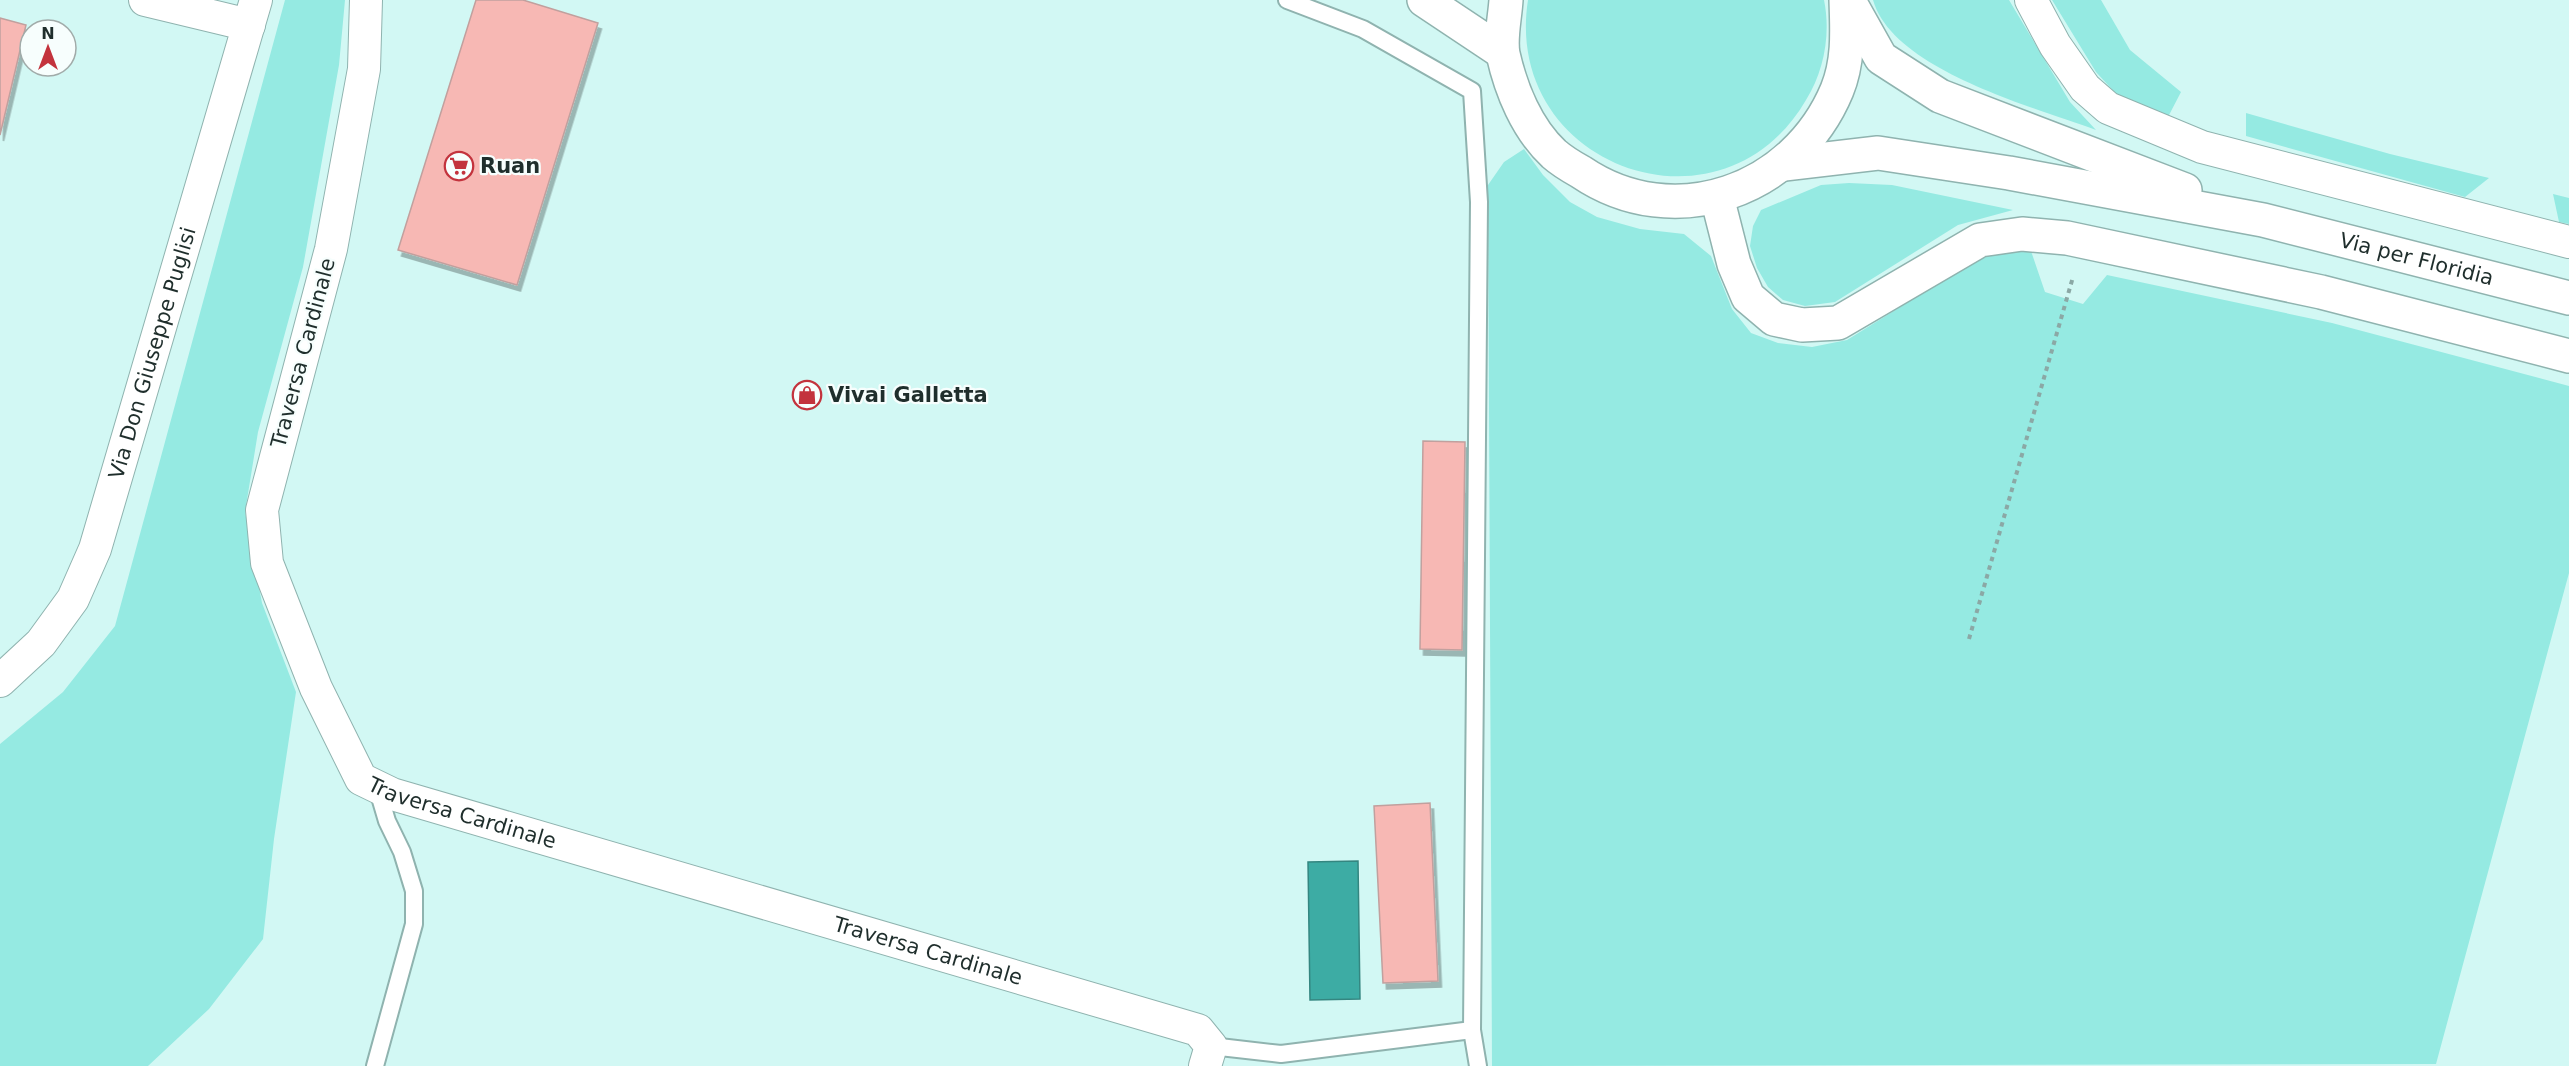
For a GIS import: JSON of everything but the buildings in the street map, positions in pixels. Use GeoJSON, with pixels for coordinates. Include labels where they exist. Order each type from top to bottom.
{"type":"FeatureCollection","features":[{"type":"Feature","properties":{"kind":"main road"},"geometry":{"type":"LineString","coordinates":[[1424,0],[1502,52]]}},
{"type":"Feature","properties":{"kind":"main road"},"geometry":{"type":"LineString","coordinates":[[1506,0],[1502,52],[1520,108],[1554,154],[1603,187],[1659,202],[1717,197],[1753,184],[1784,164],[1816,130],[1838,88],[1848,42],[1847,0]]}},
{"type":"Feature","properties":{"kind":"main road"},"geometry":{"type":"LineString","coordinates":[[1847,0],[1881,58],[1940,96],[2263,220]]}},
{"type":"Feature","properties":{"kind":"main road"},"geometry":{"type":"LineString","coordinates":[[1784,164],[1878,153],[2009,173],[2263,220]]}},
{"type":"Feature","properties":{"kind":"main road"},"geometry":{"type":"LineString","coordinates":[[1717,197],[1734,264],[1748,297],[1774,320],[1802,325],[1838,323],[1980,240],[2022,234],[2083,241],[2321,292],[2569,356]]}},
{"type":"Feature","properties":{"kind":"main road","name":"Via per Floridia"},"geometry":{"type":"LineString","coordinates":[[2263,220],[2569,298]]}},
{"type":"Feature","properties":{"kind":"street"},"geometry":{"type":"LineString","coordinates":[[145,0],[252,13]]}},
{"type":"Feature","properties":{"kind":"street","name":"Traversa Cardinale"},"geometry":{"type":"LineString","coordinates":[[366,0],[364,69],[331,249],[262,510],[267,563],[316,688],[361,779],[404,798],[1198,1030],[1208,1056]]}},
{"type":"Feature","properties":{"kind":"street"},"geometry":{"type":"LineString","coordinates":[[2031,0],[2055,45],[2085,88],[2108,108],[2202,147],[2569,242]]}},
{"type":"Feature","properties":{"kind":"street","name":"Via Don Giuseppe Puglisi"},"geometry":{"type":"LineString","coordinates":[[0,681],[48,634],[73,599],[95,549],[252,13]]}},
{"type":"Feature","properties":{"kind":"lane"},"geometry":{"type":"LineString","coordinates":[[1287,0],[1363,29],[1472,91],[1479,202],[1472,1030],[1478,1066]]}},
{"type":"Feature","properties":{"kind":"lane"},"geometry":{"type":"LineString","coordinates":[[375,1066],[414,924],[414,891],[377,788]]}},
{"type":"Feature","properties":{"kind":"lane"},"geometry":{"type":"LineString","coordinates":[[1208,1056],[1281,1054],[1472,1030]]}},
{"type":"Feature","properties":{"kind":"path"},"geometry":{"type":"LineString","coordinates":[[1969,639],[2083,241]]}},
{"type":"Feature","properties":{"kind":"shaded area"},"geometry":{"type":"Polygon","coordinates":[[[285,0],[345,0],[339,65],[303,267],[258,432],[245,512],[262,603],[296,692],[274,839],[263,939],[209,1009],[148,1066],[0,1066],[0,744],[63,692],[115,626],[285,0]]]}},
{"type":"Feature","properties":{"kind":"shaded area"},"geometry":{"type":"Polygon","coordinates":[[[1528,0],[1824,0],[1826,39],[1821,65],[1812,89],[1806,100],[1769,144],[1723,169],[1674,176],[1625,167],[1582,143],[1549,106],[1529,58],[1528,0]]]}},
{"type":"Feature","properties":{"kind":"shaded area"},"geometry":{"type":"Polygon","coordinates":[[[1873,0],[2009,0],[2070,102],[2096,130],[2003,97],[1936,66],[1908,47],[1886,25],[1873,0]]]}},
{"type":"Feature","properties":{"kind":"shaded area"},"geometry":{"type":"Polygon","coordinates":[[[2052,0],[2101,0],[2130,50],[2181,92],[2168,117],[2119,97],[2096,72],[2052,0]]]}},
{"type":"Feature","properties":{"kind":"shaded area"},"geometry":{"type":"Polygon","coordinates":[[[2246,113],[2390,154],[2489,178],[2465,197],[2246,136],[2246,113]]]}},
{"type":"Feature","properties":{"kind":"shaded area"},"geometry":{"type":"Polygon","coordinates":[[[1524,149],[1543,175],[1570,202],[1597,217],[1640,229],[1684,234],[1711,256],[1732,309],[1751,333],[1778,343],[1812,347],[1847,340],[1976,260],[2007,250],[2031,251],[2045,292],[2083,304],[2107,275],[2332,323],[2569,386],[2569,573],[2436,1064],[1492,1066],[1488,185],[1504,162],[1524,149]]]}},
{"type":"Feature","properties":{"kind":"shaded area"},"geometry":{"type":"Polygon","coordinates":[[[1849,183],[1892,185],[2013,210],[1958,225],[1835,302],[1805,306],[1783,300],[1768,287],[1757,268],[1750,246],[1753,226],[1761,210],[1821,185],[1849,183]]]}},
{"type":"Feature","properties":{"kind":"shaded area"},"geometry":{"type":"Polygon","coordinates":[[[2553,194],[2569,198],[2569,224],[2559,222],[2553,194]]]}},
{"type":"Feature","properties":{"kind":"shaded area"},"geometry":{"type":"Polygon","coordinates":[[[1358,861],[1360,999],[1310,1000],[1308,862],[1358,861]]]}},
{"type":"Feature","properties":{"kind":"place","name":"Ruan"},"geometry":{"type":"Point","coordinates":[459,166]}},
{"type":"Feature","properties":{"kind":"place","name":"Vivai Galletta"},"geometry":{"type":"Point","coordinates":[807,395]}}]}
